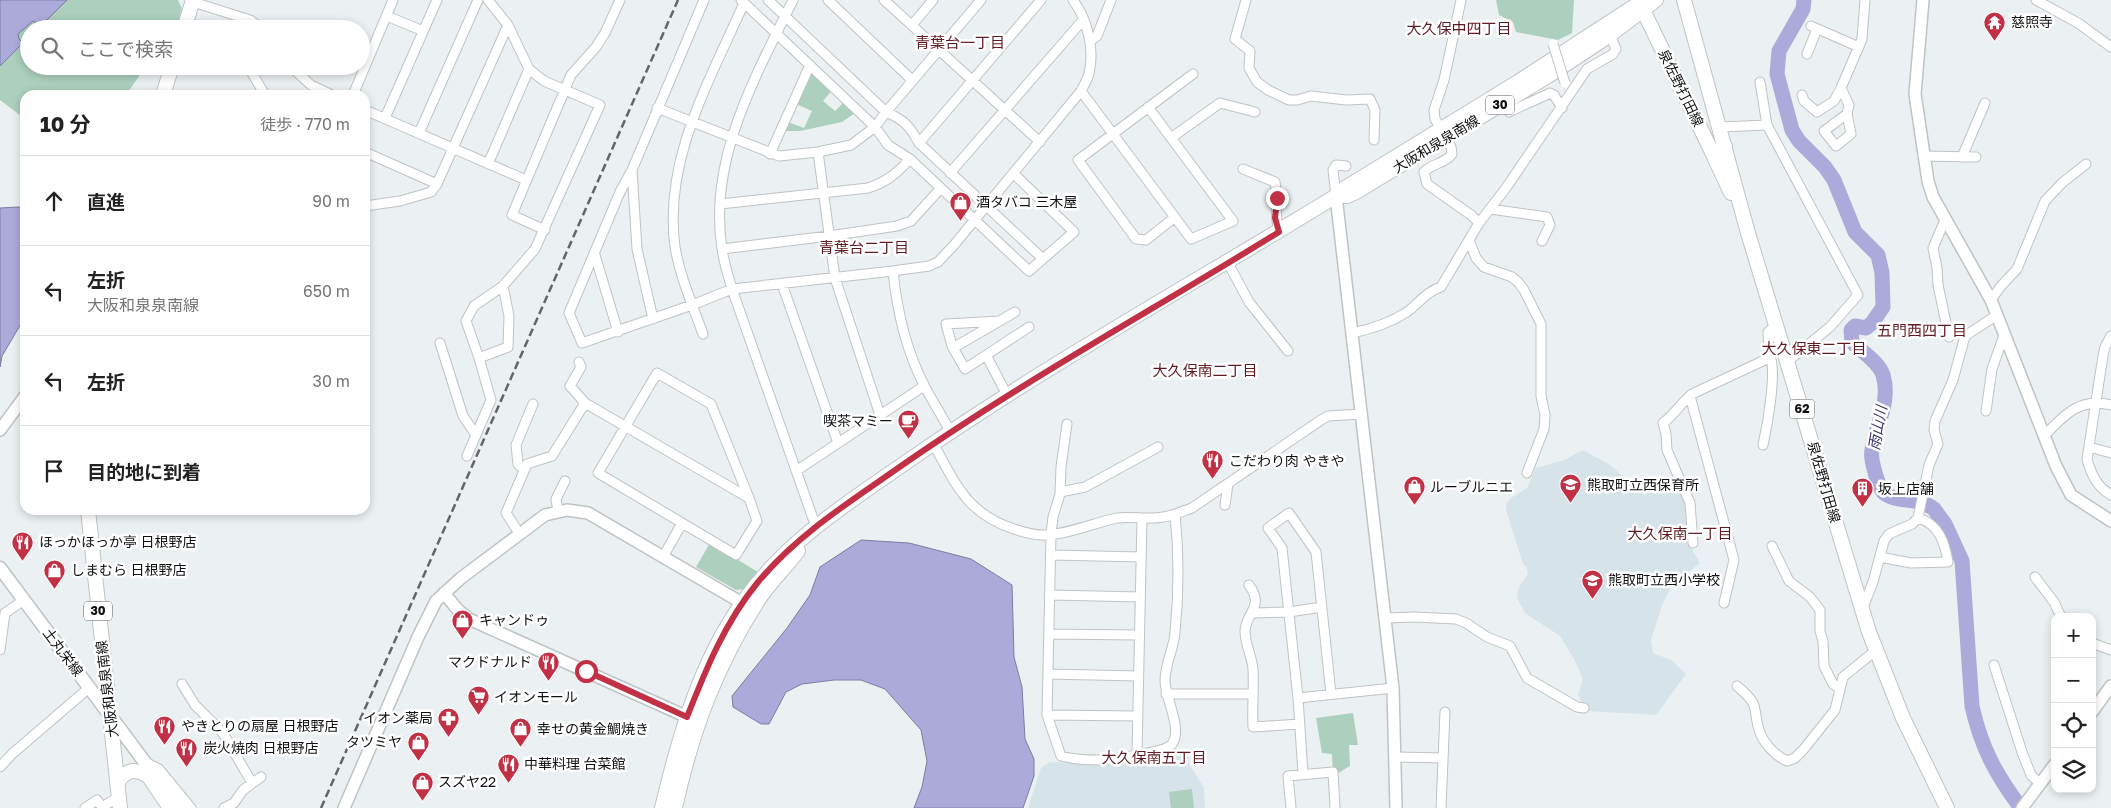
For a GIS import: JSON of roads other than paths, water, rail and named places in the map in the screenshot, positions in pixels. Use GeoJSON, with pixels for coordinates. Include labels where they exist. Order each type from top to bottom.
{"type":"FeatureCollection","features":[{"type":"Feature","properties":{"kind":"main road","name":"大阪和泉泉南線"},"geometry":{"type":"LineString","coordinates":[[662,808],[710,660],[742,603],[759,581],[787,551],[816,527],[842,506],[950,431],[1007,395],[1336,196],[1346,196],[1356,192],[1641,3],[1656,0]]}},
{"type":"Feature","properties":{"kind":"main road","name":"泉佐野打田線"},"geometry":{"type":"LineString","coordinates":[[1684,0],[1748,233],[1875,651],[1903,718],[1947,808]]}},
{"type":"Feature","properties":{"kind":"main road"},"geometry":{"type":"LineString","coordinates":[[187,20],[193,1]]}},
{"type":"Feature","properties":{"kind":"main road","name":"大阪和泉泉南線"},"geometry":{"type":"LineString","coordinates":[[1443,134],[1548,76],[1610,35],[1641,3]]}},
{"type":"Feature","properties":{"kind":"main road","name":"泉佐野打田線"},"geometry":{"type":"LineString","coordinates":[[1641,3],[1711,150]]}},
{"type":"Feature","properties":{"kind":"main road"},"geometry":{"type":"LineString","coordinates":[[165,90],[169,75]]}},
{"type":"Feature","properties":{"kind":"main road"},"geometry":{"type":"LineString","coordinates":[[1711,150],[1722,152],[1725,146]]}},
{"type":"Feature","properties":{"kind":"main road","name":"62"},"geometry":{"type":"LineString","coordinates":[[1711,150],[1748,233]]}},
{"type":"Feature","properties":{"kind":"main road","name":"大阪和泉泉南線"},"geometry":{"type":"LineString","coordinates":[[89,515],[118,796]]}},
{"type":"Feature","properties":{"kind":"main road","name":"大阪和泉泉南線"},"geometry":{"type":"LineString","coordinates":[[675,808],[692,719],[734,638],[763,594],[816,527]]}},
{"type":"Feature","properties":{"kind":"main road","name":"土丸栄線"},"geometry":{"type":"LineString","coordinates":[[0,568],[5,583],[24,600],[110,712],[145,768]]}},
{"type":"Feature","properties":{"kind":"main road"},"geometry":{"type":"LineString","coordinates":[[118,796],[122,775],[145,768],[160,782],[179,808]]}},
{"type":"Feature","properties":{"kind":"street"},"geometry":{"type":"LineString","coordinates":[[370,56],[393,0]]}},
{"type":"Feature","properties":{"kind":"street"},"geometry":{"type":"LineString","coordinates":[[385,118],[437,0]]}},
{"type":"Feature","properties":{"kind":"street"},"geometry":{"type":"LineString","coordinates":[[420,133],[478,0]]}},
{"type":"Feature","properties":{"kind":"street"},"geometry":{"type":"LineString","coordinates":[[467,456],[491,400],[466,321],[474,306],[502,286],[535,249],[600,105],[544,81],[529,69],[508,25],[488,0]]}},
{"type":"Feature","properties":{"kind":"street"},"geometry":{"type":"LineString","coordinates":[[545,230],[512,215],[571,75],[596,48],[620,0]]}},
{"type":"Feature","properties":{"kind":"street"},"geometry":{"type":"LineString","coordinates":[[704,0],[569,313],[582,343],[618,332],[732,289],[893,272],[929,266],[938,262],[987,207],[1081,91],[1089,72],[1090,41],[1083,20],[1073,0]]}},
{"type":"Feature","properties":{"kind":"street"},"geometry":{"type":"LineString","coordinates":[[768,0],[886,112],[901,119],[910,128],[919,143],[1042,258]]}},
{"type":"Feature","properties":{"kind":"street"},"geometry":{"type":"LineString","coordinates":[[793,0],[776,32],[730,138],[724,164],[720,204],[722,249],[732,289],[816,527]]}},
{"type":"Feature","properties":{"kind":"street"},"geometry":{"type":"LineString","coordinates":[[828,0],[912,80]]}},
{"type":"Feature","properties":{"kind":"street"},"geometry":{"type":"LineString","coordinates":[[884,0],[1040,142]]}},
{"type":"Feature","properties":{"kind":"street"},"geometry":{"type":"LineString","coordinates":[[912,25],[933,0]]}},
{"type":"Feature","properties":{"kind":"street"},"geometry":{"type":"LineString","coordinates":[[657,108],[779,156],[818,152],[851,145],[876,127],[912,80],[981,0]]}},
{"type":"Feature","properties":{"kind":"street"},"geometry":{"type":"LineString","coordinates":[[919,143],[1041,0]]}},
{"type":"Feature","properties":{"kind":"street"},"geometry":{"type":"LineString","coordinates":[[1090,41],[1097,36],[1111,0]]}},
{"type":"Feature","properties":{"kind":"street"},"geometry":{"type":"LineString","coordinates":[[1246,0],[1235,40],[1250,51],[1248,68],[1257,82],[1268,90],[1289,100],[1311,96],[1346,100],[1370,99],[1375,110],[1374,140]]}},
{"type":"Feature","properties":{"kind":"street"},"geometry":{"type":"LineString","coordinates":[[1461,0],[1444,80],[1434,110],[1434,119],[1451,147],[1452,154],[1448,160],[1428,167],[1424,172],[1424,178],[1428,184],[1471,215],[1479,224]]}},
{"type":"Feature","properties":{"kind":"street"},"geometry":{"type":"LineString","coordinates":[[1802,95],[1804,101],[1818,112],[1834,101],[1862,39],[1865,0]]}},
{"type":"Feature","properties":{"kind":"street"},"geometry":{"type":"LineString","coordinates":[[1923,0],[1915,94],[1923,156],[1933,197],[1991,300],[2056,466],[2071,495],[2111,522]]}},
{"type":"Feature","properties":{"kind":"street"},"geometry":{"type":"LineString","coordinates":[[2036,0],[2078,23],[2111,48]]}},
{"type":"Feature","properties":{"kind":"street"},"geometry":{"type":"LineString","coordinates":[[193,1],[250,20]]}},
{"type":"Feature","properties":{"kind":"street"},"geometry":{"type":"LineString","coordinates":[[703,334],[692,305],[676,247],[674,222],[677,173],[684,143],[742,1],[876,127],[888,145],[910,159],[1029,271],[1074,232],[1014,174]]}},
{"type":"Feature","properties":{"kind":"street"},"geometry":{"type":"LineString","coordinates":[[387,16],[423,31]]}},
{"type":"Feature","properties":{"kind":"street"},"geometry":{"type":"LineString","coordinates":[[950,173],[1083,20]]}},
{"type":"Feature","properties":{"kind":"street"},"geometry":{"type":"LineString","coordinates":[[370,205],[400,201],[432,192],[508,25]]}},
{"type":"Feature","properties":{"kind":"street"},"geometry":{"type":"LineString","coordinates":[[1807,54],[1814,28],[1859,47]]}},
{"type":"Feature","properties":{"kind":"street"},"geometry":{"type":"LineString","coordinates":[[1352,333],[1370,329],[1387,322],[1406,312],[1432,290],[1441,287],[1479,224],[1562,108],[1587,69],[1613,54],[1616,50],[1610,35]]}},
{"type":"Feature","properties":{"kind":"street"},"geometry":{"type":"LineString","coordinates":[[1553,44],[1565,84],[1573,91]]}},
{"type":"Feature","properties":{"kind":"street"},"geometry":{"type":"LineString","coordinates":[[770,154],[810,65]]}},
{"type":"Feature","properties":{"kind":"street"},"geometry":{"type":"LineString","coordinates":[[488,164],[529,69]]}},
{"type":"Feature","properties":{"kind":"street"},"geometry":{"type":"LineString","coordinates":[[1174,218],[1146,240],[1136,239],[1078,160],[1193,74]]}},
{"type":"Feature","properties":{"kind":"street"},"geometry":{"type":"LineString","coordinates":[[253,75],[262,90]]}},
{"type":"Feature","properties":{"kind":"street"},"geometry":{"type":"LineString","coordinates":[[300,75],[311,85],[322,90]]}},
{"type":"Feature","properties":{"kind":"street"},"geometry":{"type":"LineString","coordinates":[[355,90],[362,75]]}},
{"type":"Feature","properties":{"kind":"street"},"geometry":{"type":"LineString","coordinates":[[1760,82],[1767,125],[1858,295],[1830,327],[1788,361]]}},
{"type":"Feature","properties":{"kind":"street"},"geometry":{"type":"LineString","coordinates":[[1841,88],[1848,105],[1847,114]]}},
{"type":"Feature","properties":{"kind":"street"},"geometry":{"type":"LineString","coordinates":[[1081,91],[1191,239],[1233,221],[1148,107]]}},
{"type":"Feature","properties":{"kind":"street"},"geometry":{"type":"LineString","coordinates":[[1509,112],[1529,101],[1538,100],[1550,93],[1554,95],[1562,108]]}},
{"type":"Feature","properties":{"kind":"street"},"geometry":{"type":"LineString","coordinates":[[1171,138],[1220,103],[1254,112]]}},
{"type":"Feature","properties":{"kind":"street"},"geometry":{"type":"LineString","coordinates":[[1962,157],[1985,103]]}},
{"type":"Feature","properties":{"kind":"street"},"geometry":{"type":"LineString","coordinates":[[370,112],[526,180]]}},
{"type":"Feature","properties":{"kind":"street"},"geometry":{"type":"LineString","coordinates":[[1720,127],[1767,125]]}},
{"type":"Feature","properties":{"kind":"street"},"geometry":{"type":"LineString","coordinates":[[818,152],[835,278],[880,415]]}},
{"type":"Feature","properties":{"kind":"street"},"geometry":{"type":"LineString","coordinates":[[370,154],[437,184]]}},
{"type":"Feature","properties":{"kind":"street"},"geometry":{"type":"LineString","coordinates":[[1923,156],[1976,157]]}},
{"type":"Feature","properties":{"kind":"street"},"geometry":{"type":"LineString","coordinates":[[720,204],[868,188],[884,183],[896,174],[910,159]]}},
{"type":"Feature","properties":{"kind":"street"},"geometry":{"type":"LineString","coordinates":[[1346,166],[1342,164],[1336,166],[1333,170],[1392,688],[1396,757],[1396,808]]}},
{"type":"Feature","properties":{"kind":"street"},"geometry":{"type":"LineString","coordinates":[[1991,300],[2017,269],[2045,201],[2086,164]]}},
{"type":"Feature","properties":{"kind":"street"},"geometry":{"type":"LineString","coordinates":[[1243,169],[1275,182],[1277,198],[1275,218],[1279,232]]}},
{"type":"Feature","properties":{"kind":"street"},"geometry":{"type":"LineString","coordinates":[[632,170],[637,249],[653,319]]}},
{"type":"Feature","properties":{"kind":"street"},"geometry":{"type":"LineString","coordinates":[[722,249],[897,226],[911,220],[941,188]]}},
{"type":"Feature","properties":{"kind":"street"},"geometry":{"type":"LineString","coordinates":[[1490,209],[1547,217],[1550,224],[1542,241]]}},
{"type":"Feature","properties":{"kind":"street"},"geometry":{"type":"LineString","coordinates":[[1945,220],[1933,248],[1938,285],[1949,337]]}},
{"type":"Feature","properties":{"kind":"street"},"geometry":{"type":"LineString","coordinates":[[1469,240],[1476,258],[1484,266],[1512,277],[1518,282],[1541,324],[1541,396],[1545,415],[1544,429],[1527,473]]}},
{"type":"Feature","properties":{"kind":"street"},"geometry":{"type":"LineString","coordinates":[[594,255],[618,332]]}},
{"type":"Feature","properties":{"kind":"street"},"geometry":{"type":"LineString","coordinates":[[1228,263],[1249,302],[1288,351]]}},
{"type":"Feature","properties":{"kind":"street"},"geometry":{"type":"LineString","coordinates":[[893,272],[900,321],[907,346],[924,386],[950,431]]}},
{"type":"Feature","properties":{"kind":"street"},"geometry":{"type":"LineString","coordinates":[[782,284],[838,443]]}},
{"type":"Feature","properties":{"kind":"street"},"geometry":{"type":"LineString","coordinates":[[479,358],[508,347],[509,316],[502,286]]}},
{"type":"Feature","properties":{"kind":"street"},"geometry":{"type":"LineString","coordinates":[[953,348],[1015,312]]}},
{"type":"Feature","properties":{"kind":"street"},"geometry":{"type":"LineString","coordinates":[[1862,610],[1884,541],[1889,534],[1912,524],[1918,518],[1929,465],[1938,444],[1934,430],[1935,421],[1953,380],[1965,336],[1997,316]]}},
{"type":"Feature","properties":{"kind":"street"},"geometry":{"type":"LineString","coordinates":[[1000,321],[946,324],[953,348],[965,369],[1029,327]]}},
{"type":"Feature","properties":{"kind":"street"},"geometry":{"type":"LineString","coordinates":[[1693,543],[1690,503],[1667,450],[1663,423],[1690,396],[1767,359],[1769,354],[1768,332],[1777,324]]}},
{"type":"Feature","properties":{"kind":"street"},"geometry":{"type":"LineString","coordinates":[[1986,411],[1992,369],[2004,335]]}},
{"type":"Feature","properties":{"kind":"street"},"geometry":{"type":"LineString","coordinates":[[2111,336],[2105,347],[2107,357],[2095,402],[2095,413],[2087,459],[2096,482],[2111,495]]}},
{"type":"Feature","properties":{"kind":"street"},"geometry":{"type":"LineString","coordinates":[[440,343],[462,416],[476,434]]}},
{"type":"Feature","properties":{"kind":"street"},"geometry":{"type":"LineString","coordinates":[[1763,445],[1772,387],[1773,359],[1769,354]]}},
{"type":"Feature","properties":{"kind":"street"},"geometry":{"type":"LineString","coordinates":[[986,355],[1007,395]]}},
{"type":"Feature","properties":{"kind":"street"},"geometry":{"type":"LineString","coordinates":[[579,362],[581,367],[570,386],[585,403],[749,498]]}},
{"type":"Feature","properties":{"kind":"street"},"geometry":{"type":"LineString","coordinates":[[657,373],[711,404],[749,498],[757,521],[736,555],[598,473],[657,373]]}},
{"type":"Feature","properties":{"kind":"street"},"geometry":{"type":"LineString","coordinates":[[796,471],[924,386]]}},
{"type":"Feature","properties":{"kind":"street"},"geometry":{"type":"LineString","coordinates":[[1690,396],[1734,560],[1724,603]]}},
{"type":"Feature","properties":{"kind":"street"},"geometry":{"type":"LineString","coordinates":[[2044,436],[2069,412],[2095,402],[2111,405]]}},
{"type":"Feature","properties":{"kind":"street"},"geometry":{"type":"LineString","coordinates":[[0,430],[20,403]]}},
{"type":"Feature","properties":{"kind":"street"},"geometry":{"type":"LineString","coordinates":[[519,533],[506,513],[527,464],[552,456],[585,403]]}},
{"type":"Feature","properties":{"kind":"street"},"geometry":{"type":"LineString","coordinates":[[524,470],[518,464],[516,445],[533,404]]}},
{"type":"Feature","properties":{"kind":"street"},"geometry":{"type":"LineString","coordinates":[[933,443],[956,486],[974,508],[988,518],[1003,525],[1042,535],[1120,518],[1162,518],[1192,508],[1328,416],[1362,414]]}},
{"type":"Feature","properties":{"kind":"street"},"geometry":{"type":"LineString","coordinates":[[1067,424],[1061,467],[1060,492],[1051,534],[1047,715],[1061,756],[1099,760],[1164,749],[1172,745],[1176,729],[1166,694],[1166,665],[1175,635],[1178,560],[1175,514]]}},
{"type":"Feature","properties":{"kind":"street"},"geometry":{"type":"LineString","coordinates":[[1060,492],[1085,487],[1158,447]]}},
{"type":"Feature","properties":{"kind":"street"},"geometry":{"type":"LineString","coordinates":[[2089,447],[2111,453]]}},
{"type":"Feature","properties":{"kind":"street"},"geometry":{"type":"LineString","coordinates":[[558,511],[556,499],[565,481]]}},
{"type":"Feature","properties":{"kind":"street"},"geometry":{"type":"LineString","coordinates":[[1225,505],[1228,484]]}},
{"type":"Feature","properties":{"kind":"street"},"geometry":{"type":"LineString","coordinates":[[344,808],[429,614],[444,593],[519,533],[545,515],[558,511],[580,511],[593,516],[742,603]]}},
{"type":"Feature","properties":{"kind":"street"},"geometry":{"type":"LineString","coordinates":[[1303,774],[1298,698],[1282,548],[1268,528],[1289,513],[1316,552],[1331,694]]}},
{"type":"Feature","properties":{"kind":"street"},"geometry":{"type":"LineString","coordinates":[[1136,754],[1142,518]]}},
{"type":"Feature","properties":{"kind":"street"},"geometry":{"type":"LineString","coordinates":[[1880,557],[1912,564],[1948,562],[1945,544],[1937,530],[1925,520],[1918,518]]}},
{"type":"Feature","properties":{"kind":"street"},"geometry":{"type":"LineString","coordinates":[[663,557],[682,523]]}},
{"type":"Feature","properties":{"kind":"street"},"geometry":{"type":"LineString","coordinates":[[1772,546],[1789,581],[1810,597],[1820,610],[1824,666],[1833,684],[1839,688]]}},
{"type":"Feature","properties":{"kind":"street"},"geometry":{"type":"LineString","coordinates":[[1052,555],[1141,557]]}},
{"type":"Feature","properties":{"kind":"street"},"geometry":{"type":"LineString","coordinates":[[2035,577],[2054,602],[2059,613]]}},
{"type":"Feature","properties":{"kind":"street"},"geometry":{"type":"LineString","coordinates":[[1249,585],[1256,599],[1245,632],[1253,668],[1252,727],[1299,724]]}},
{"type":"Feature","properties":{"kind":"street"},"geometry":{"type":"LineString","coordinates":[[444,593],[458,610],[469,619],[692,719]]}},
{"type":"Feature","properties":{"kind":"street"},"geometry":{"type":"LineString","coordinates":[[1050,595],[1140,597]]}},
{"type":"Feature","properties":{"kind":"street"},"geometry":{"type":"LineString","coordinates":[[0,650],[5,614],[24,600]]}},
{"type":"Feature","properties":{"kind":"street"},"geometry":{"type":"LineString","coordinates":[[1252,613],[1289,612],[1322,607]]}},
{"type":"Feature","properties":{"kind":"street"},"geometry":{"type":"LineString","coordinates":[[1385,618],[1440,617],[1456,619],[1466,623],[1487,637],[1510,646],[1527,678],[1577,707],[1584,708]]}},
{"type":"Feature","properties":{"kind":"street"},"geometry":{"type":"LineString","coordinates":[[1050,634],[1139,635]]}},
{"type":"Feature","properties":{"kind":"street"},"geometry":{"type":"LineString","coordinates":[[2096,644],[2111,650]]}},
{"type":"Feature","properties":{"kind":"street"},"geometry":{"type":"LineString","coordinates":[[1737,686],[1754,705],[1758,730],[1766,744],[1779,758],[1787,761],[1795,758],[1803,750],[1836,710],[1842,677],[1875,651]]}},
{"type":"Feature","properties":{"kind":"street"},"geometry":{"type":"LineString","coordinates":[[1994,665],[2022,752],[2032,775],[2040,784]]}},
{"type":"Feature","properties":{"kind":"street"},"geometry":{"type":"LineString","coordinates":[[1048,674],[1138,676]]}},
{"type":"Feature","properties":{"kind":"street"},"geometry":{"type":"LineString","coordinates":[[182,684],[192,701],[223,734],[252,784]]}},
{"type":"Feature","properties":{"kind":"street"},"geometry":{"type":"LineString","coordinates":[[2096,707],[2111,686]]}},
{"type":"Feature","properties":{"kind":"street"},"geometry":{"type":"LineString","coordinates":[[0,767],[12,754],[90,687]]}},
{"type":"Feature","properties":{"kind":"street"},"geometry":{"type":"LineString","coordinates":[[1298,698],[1392,688]]}},
{"type":"Feature","properties":{"kind":"street"},"geometry":{"type":"LineString","coordinates":[[1166,694],[1252,694]]}},
{"type":"Feature","properties":{"kind":"street"},"geometry":{"type":"LineString","coordinates":[[1441,808],[1445,712]]}},
{"type":"Feature","properties":{"kind":"street"},"geometry":{"type":"LineString","coordinates":[[1047,715],[1137,716]]}},
{"type":"Feature","properties":{"kind":"street"},"geometry":{"type":"LineString","coordinates":[[1396,757],[1443,758]]}},
{"type":"Feature","properties":{"kind":"street"},"geometry":{"type":"LineString","coordinates":[[145,768],[167,808]]}},
{"type":"Feature","properties":{"kind":"street"},"geometry":{"type":"LineString","coordinates":[[145,768],[159,769],[191,808]]}},
{"type":"Feature","properties":{"kind":"street"},"geometry":{"type":"LineString","coordinates":[[2025,805],[2051,769]]}},
{"type":"Feature","properties":{"kind":"street"},"geometry":{"type":"LineString","coordinates":[[1291,808],[1288,776],[1333,772],[1335,808]]}},
{"type":"Feature","properties":{"kind":"street"},"geometry":{"type":"LineString","coordinates":[[224,808],[234,803],[244,790],[261,777]]}},
{"type":"Feature","properties":{"kind":"street"},"geometry":{"type":"LineString","coordinates":[[85,808],[97,800],[102,807],[118,796]]}},
{"type":"Feature","properties":{"kind":"water"},"geometry":{"type":"Polygon","coordinates":[[[0,0],[67,0],[47,20],[20,20],[20,32],[18,34],[20,46],[0,66],[0,0]]]}},
{"type":"Feature","properties":{"kind":"water"},"geometry":{"type":"Polygon","coordinates":[[[20,207],[20,325],[2,356],[0,367],[0,208],[20,207]]]}},
{"type":"Feature","properties":{"kind":"water"},"geometry":{"type":"Polygon","coordinates":[[[861,540],[909,543],[971,559],[1012,585],[1014,657],[1022,687],[1025,739],[1034,759],[1034,776],[1023,808],[914,808],[922,787],[927,761],[921,730],[885,689],[861,680],[834,680],[802,684],[786,692],[769,724],[761,724],[733,707],[732,696],[787,628],[810,595],[820,567],[861,540]]]}},
{"type":"Feature","properties":{"kind":"waterway","name":"雨山川"},"geometry":{"type":"LineString","coordinates":[[1804,0],[1803,9],[1779,51],[1777,74],[1792,130],[1799,141],[1825,167],[1834,180],[1855,232],[1878,255],[1882,273],[1883,307],[1872,323],[1866,328],[1855,326],[1851,330],[1852,342],[1878,366],[1883,375],[1885,385],[1884,404],[1872,453],[1873,466],[1881,490],[1884,493],[1895,498],[1922,503],[1934,509],[1945,524],[1962,561],[1972,706],[1980,735],[1990,760],[2021,808]]}},
{"type":"Feature","properties":{"kind":"railway"},"geometry":{"type":"LineString","coordinates":[[321,808],[678,0]]}},
{"type":"Feature","properties":{"kind":"place","name":"慈照寺"},"geometry":{"type":"Point","coordinates":[1995,41]}},
{"type":"Feature","properties":{"kind":"place","name":"酒タバコ 三木屋"},"geometry":{"type":"Point","coordinates":[960,221]}},
{"type":"Feature","properties":{"kind":"place","name":"喫茶マミー"},"geometry":{"type":"Point","coordinates":[909,440]}},
{"type":"Feature","properties":{"kind":"place","name":"こだわり肉 やきや"},"geometry":{"type":"Point","coordinates":[1213,480]}},
{"type":"Feature","properties":{"kind":"place","name":"熊取町立西保育所"},"geometry":{"type":"Point","coordinates":[1571,504]}},
{"type":"Feature","properties":{"kind":"place","name":"ルーブルニエ"},"geometry":{"type":"Point","coordinates":[1414,506]}},
{"type":"Feature","properties":{"kind":"place","name":"坂上店舗"},"geometry":{"type":"Point","coordinates":[1862,508]}},
{"type":"Feature","properties":{"kind":"place","name":"ほっかほっか亭 日根野店"},"geometry":{"type":"Point","coordinates":[23,561]}},
{"type":"Feature","properties":{"kind":"place","name":"しまむら 日根野店"},"geometry":{"type":"Point","coordinates":[55,589]}},
{"type":"Feature","properties":{"kind":"place","name":"熊取町立西小学校"},"geometry":{"type":"Point","coordinates":[1592,599]}},
{"type":"Feature","properties":{"kind":"place","name":"キャンドゥ"},"geometry":{"type":"Point","coordinates":[463,639]}},
{"type":"Feature","properties":{"kind":"place","name":"マクドナルド"},"geometry":{"type":"Point","coordinates":[548,681]}},
{"type":"Feature","properties":{"kind":"place","name":"イオンモール"},"geometry":{"type":"Point","coordinates":[478,716]}},
{"type":"Feature","properties":{"kind":"place","name":"イオン薬局"},"geometry":{"type":"Point","coordinates":[449,737]}},
{"type":"Feature","properties":{"kind":"place","name":"やきとりの扇屋 日根野店"},"geometry":{"type":"Point","coordinates":[165,745]}},
{"type":"Feature","properties":{"kind":"place","name":"幸せの黄金鯛焼き"},"geometry":{"type":"Point","coordinates":[521,748]}},
{"type":"Feature","properties":{"kind":"place","name":"タツミヤ"},"geometry":{"type":"Point","coordinates":[418,761]}},
{"type":"Feature","properties":{"kind":"place","name":"炭火焼肉 日根野店"},"geometry":{"type":"Point","coordinates":[187,767]}},
{"type":"Feature","properties":{"kind":"place","name":"中華料理 台菜館"},"geometry":{"type":"Point","coordinates":[508,783]}},
{"type":"Feature","properties":{"kind":"place","name":"スズヤ22"},"geometry":{"type":"Point","coordinates":[422,801]}},
{"type":"Feature","properties":{"kind":"district","name":"大久保中四丁目"},"geometry":{"type":"Point","coordinates":[1459,29]}},
{"type":"Feature","properties":{"kind":"district","name":"青葉台一丁目"},"geometry":{"type":"Point","coordinates":[960,43]}},
{"type":"Feature","properties":{"kind":"district","name":"青葉台二丁目"},"geometry":{"type":"Point","coordinates":[864,248]}},
{"type":"Feature","properties":{"kind":"district","name":"五門西四丁目"},"geometry":{"type":"Point","coordinates":[1922,331]}},
{"type":"Feature","properties":{"kind":"district","name":"大久保東二丁目"},"geometry":{"type":"Point","coordinates":[1814,349]}},
{"type":"Feature","properties":{"kind":"district","name":"大久保南二丁目"},"geometry":{"type":"Point","coordinates":[1205,371]}},
{"type":"Feature","properties":{"kind":"district","name":"大久保南一丁目"},"geometry":{"type":"Point","coordinates":[1680,534]}},
{"type":"Feature","properties":{"kind":"district","name":"大久保南五丁目"},"geometry":{"type":"Point","coordinates":[1154,758]}}]}
